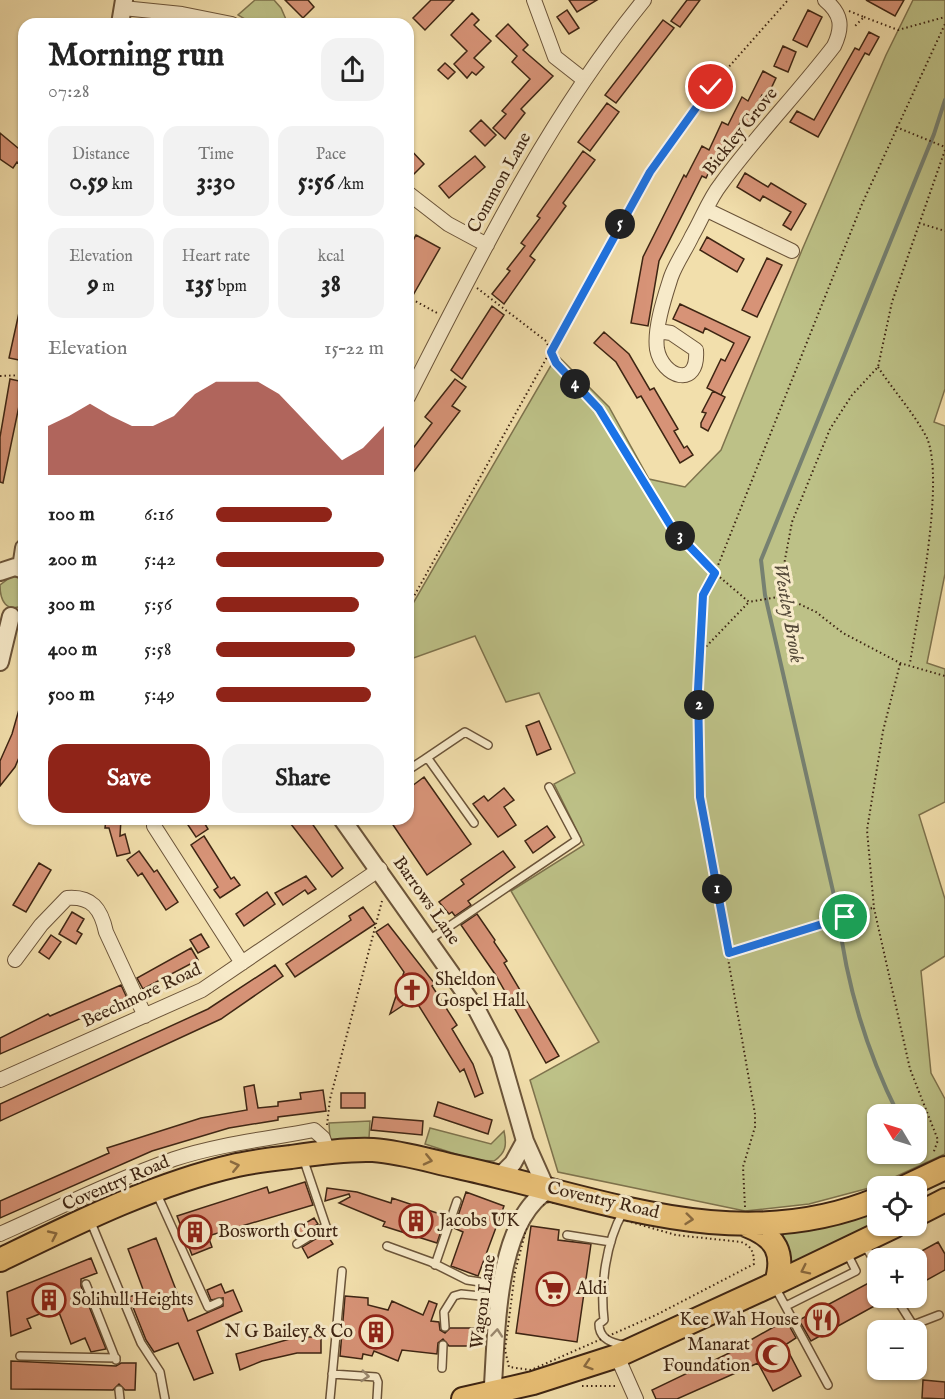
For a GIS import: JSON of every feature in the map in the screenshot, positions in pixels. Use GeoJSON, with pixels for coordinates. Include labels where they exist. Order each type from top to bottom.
{"type":"FeatureCollection","features":[{"type":"Feature","properties":{"kind":"highway","name":"Coventry Road"},"geometry":{"type":"LineString","coordinates":[[0,1260],[154,1190],[239,1164],[302,1155],[326,1145],[388,1151],[500,1176],[548,1189],[619,1220],[746,1218],[809,1220],[867,1202]]}},
{"type":"Feature","properties":{"kind":"highway"},"geometry":{"type":"LineString","coordinates":[[927,1179],[945,1168]]}},
{"type":"Feature","properties":{"kind":"highway"},"geometry":{"type":"LineString","coordinates":[[927,1209],[945,1200]]}},
{"type":"Feature","properties":{"kind":"highway"},"geometry":{"type":"LineString","coordinates":[[746,1218],[770,1237],[776,1245],[779,1256],[775,1284]]}},
{"type":"Feature","properties":{"kind":"highway"},"geometry":{"type":"LineString","coordinates":[[463,1399],[492,1395],[533,1383],[775,1284],[874,1236]]}},
{"type":"Feature","properties":{"kind":"street"},"geometry":{"type":"LineString","coordinates":[[534,0],[555,57],[584,79]]}},
{"type":"Feature","properties":{"kind":"street","name":"Common Lane"},"geometry":{"type":"LineString","coordinates":[[414,385],[549,132],[584,79],[644,0]]}},
{"type":"Feature","properties":{"kind":"street","name":"Bickley Grove"},"geometry":{"type":"LineString","coordinates":[[658,331],[672,275],[719,185],[834,46],[840,33],[841,23],[839,15],[825,0]]}},
{"type":"Feature","properties":{"kind":"street"},"geometry":{"type":"LineString","coordinates":[[123,11],[182,14],[202,18]]}},
{"type":"Feature","properties":{"kind":"street"},"geometry":{"type":"LineString","coordinates":[[414,198],[448,224],[487,245]]}},
{"type":"Feature","properties":{"kind":"street"},"geometry":{"type":"LineString","coordinates":[[707,210],[792,251]]}},
{"type":"Feature","properties":{"kind":"street"},"geometry":{"type":"LineString","coordinates":[[0,572],[9,568],[18,569]]}},
{"type":"Feature","properties":{"kind":"street"},"geometry":{"type":"LineString","coordinates":[[0,662],[12,614]]}},
{"type":"Feature","properties":{"kind":"street","name":"Barrows Lane"},"geometry":{"type":"LineString","coordinates":[[347,825],[380,869],[477,1010],[500,1054],[525,1141],[548,1189]]}},
{"type":"Feature","properties":{"kind":"street"},"geometry":{"type":"LineString","coordinates":[[154,826],[242,963]]}},
{"type":"Feature","properties":{"kind":"street","name":"Beechmore Road"},"geometry":{"type":"LineString","coordinates":[[0,1080],[202,990],[380,869]]}},
{"type":"Feature","properties":{"kind":"street"},"geometry":{"type":"LineString","coordinates":[[15,960],[41,925],[67,898],[78,897],[91,902],[103,918],[106,932],[145,1016]]}},
{"type":"Feature","properties":{"kind":"street","name":"Coventry Road"},"geometry":{"type":"LineString","coordinates":[[0,1234],[175,1159],[217,1147],[314,1130],[326,1145]]}},
{"type":"Feature","properties":{"kind":"street"},"geometry":{"type":"LineString","coordinates":[[500,1176],[513,1163],[525,1141]]}},
{"type":"Feature","properties":{"kind":"street","name":"Wagon Lane"},"geometry":{"type":"LineString","coordinates":[[492,1395],[501,1292],[522,1216],[530,1204],[548,1189]]}},
{"type":"Feature","properties":{"kind":"street"},"geometry":{"type":"LineString","coordinates":[[619,1347],[629,1384],[636,1399]]}},
{"type":"Feature","properties":{"kind":"lane"},"geometry":{"type":"LineString","coordinates":[[414,766],[465,732],[488,746]]}},
{"type":"Feature","properties":{"kind":"lane"},"geometry":{"type":"LineString","coordinates":[[425,759],[429,760],[474,823]]}},
{"type":"Feature","properties":{"kind":"lane"},"geometry":{"type":"LineString","coordinates":[[429,940],[577,840],[549,787]]}},
{"type":"Feature","properties":{"kind":"lane"},"geometry":{"type":"LineString","coordinates":[[297,1244],[326,1226],[302,1155]]}},
{"type":"Feature","properties":{"kind":"lane"},"geometry":{"type":"LineString","coordinates":[[154,1190],[208,1307],[219,1302]]}},
{"type":"Feature","properties":{"kind":"lane"},"geometry":{"type":"LineString","coordinates":[[435,1265],[457,1201]]}},
{"type":"Feature","properties":{"kind":"lane"},"geometry":{"type":"LineString","coordinates":[[90,1218],[141,1343],[160,1372],[165,1399]]}},
{"type":"Feature","properties":{"kind":"lane"},"geometry":{"type":"LineString","coordinates":[[619,1220],[611,1242],[604,1284],[604,1320],[599,1324],[599,1330],[619,1347]]}},
{"type":"Feature","properties":{"kind":"lane"},"geometry":{"type":"LineString","coordinates":[[567,1235],[611,1242]]}},
{"type":"Feature","properties":{"kind":"lane"},"geometry":{"type":"LineString","coordinates":[[387,1246],[501,1292]]}},
{"type":"Feature","properties":{"kind":"lane"},"geometry":{"type":"LineString","coordinates":[[786,1306],[856,1271],[854,1246]]}},
{"type":"Feature","properties":{"kind":"lane"},"geometry":{"type":"LineString","coordinates":[[854,1246],[867,1257]]}},
{"type":"Feature","properties":{"kind":"lane"},"geometry":{"type":"LineString","coordinates":[[330,1399],[342,1271]]}},
{"type":"Feature","properties":{"kind":"lane"},"geometry":{"type":"LineString","coordinates":[[21,1356],[116,1360],[86,1284]]}},
{"type":"Feature","properties":{"kind":"lane"},"geometry":{"type":"LineString","coordinates":[[775,1284],[828,1385]]}},
{"type":"Feature","properties":{"kind":"lane"},"geometry":{"type":"LineString","coordinates":[[445,1327],[444,1312],[454,1296],[501,1292]]}},
{"type":"Feature","properties":{"kind":"lane"},"geometry":{"type":"LineString","coordinates":[[902,1308],[913,1325],[939,1315]]}},
{"type":"Feature","properties":{"kind":"lane"},"geometry":{"type":"LineString","coordinates":[[442,1368],[443,1345]]}},
{"type":"Feature","properties":{"kind":"lane"},"geometry":{"type":"LineString","coordinates":[[332,1374],[376,1377],[377,1399]]}},
{"type":"Feature","properties":{"kind":"lane"},"geometry":{"type":"LineString","coordinates":[[119,1390],[120,1399]]}},
{"type":"Feature","properties":{"kind":"path"},"geometry":{"type":"LineString","coordinates":[[414,597],[650,172],[711,87],[788,0]]}},
{"type":"Feature","properties":{"kind":"path"},"geometry":{"type":"LineString","coordinates":[[864,17],[898,30],[945,17]]}},
{"type":"Feature","properties":{"kind":"path"},"geometry":{"type":"LineString","coordinates":[[746,1218],[743,1167],[755,1127],[729,953],[700,797],[700,653],[703,595],[715,573],[862,204],[945,24]]}},
{"type":"Feature","properties":{"kind":"path"},"geometry":{"type":"LineString","coordinates":[[778,597],[792,522],[830,429],[852,396],[878,367],[892,302],[945,148],[896,127]]}},
{"type":"Feature","properties":{"kind":"path"},"geometry":{"type":"LineString","coordinates":[[919,223],[945,231]]}},
{"type":"Feature","properties":{"kind":"path"},"geometry":{"type":"LineString","coordinates":[[468,281],[546,341],[556,363],[599,409],[672,528],[715,573],[749,602]]}},
{"type":"Feature","properties":{"kind":"path"},"geometry":{"type":"LineString","coordinates":[[414,300],[448,319]]}},
{"type":"Feature","properties":{"kind":"path"},"geometry":{"type":"LineString","coordinates":[[878,367],[927,439],[935,467],[935,499],[910,664]]}},
{"type":"Feature","properties":{"kind":"path"},"geometry":{"type":"LineString","coordinates":[[0,376],[18,375]]}},
{"type":"Feature","properties":{"kind":"path"},"geometry":{"type":"LineString","coordinates":[[700,653],[749,602],[778,597],[816,612],[843,633],[900,663],[910,664],[945,676]]}},
{"type":"Feature","properties":{"kind":"path"},"geometry":{"type":"LineString","coordinates":[[900,663],[883,731],[867,830],[874,908],[910,1069],[938,1140],[926,1176]]}},
{"type":"Feature","properties":{"kind":"path"},"geometry":{"type":"LineString","coordinates":[[326,1145],[328,1138],[326,1119],[330,1099],[382,901],[395,891]]}},
{"type":"Feature","properties":{"kind":"path"},"geometry":{"type":"LineString","coordinates":[[729,953],[874,908]]}},
{"type":"Feature","properties":{"kind":"path"},"geometry":{"type":"LineString","coordinates":[[554,1202],[676,1235],[741,1242],[753,1251],[754,1264],[708,1290],[619,1347],[531,1370],[509,1366],[505,1350],[515,1272],[526,1224],[533,1212],[543,1204],[554,1202]]}},
{"type":"Feature","properties":{"kind":"path"},"geometry":{"type":"LineString","coordinates":[[575,1386],[629,1384]]}},
{"type":"Feature","properties":{"kind":"green space"},"geometry":{"type":"Polygon","coordinates":[[[255,0],[274,0],[285,18],[243,18],[238,15],[255,0]]]}},
{"type":"Feature","properties":{"kind":"green space"},"geometry":{"type":"Polygon","coordinates":[[[913,0],[945,0],[945,389],[934,422],[945,426],[945,574],[927,663],[945,669],[945,802],[919,815],[945,899],[945,956],[921,971],[931,1073],[945,1099],[945,1154],[927,1162],[927,1104],[867,1104],[867,1164],[923,1164],[897,1176],[867,1176],[867,1189],[809,1204],[745,1211],[558,1172],[530,1080],[599,1042],[511,891],[584,845],[554,784],[575,773],[539,693],[506,702],[475,636],[414,658],[414,602],[557,355],[609,407],[649,479],[685,487],[721,450],[802,250],[886,55],[913,0]]]}},
{"type":"Feature","properties":{"kind":"green space"},"geometry":{"type":"Polygon","coordinates":[[[12,576],[18,578],[18,607],[8,607],[5,604],[1,596],[0,585],[12,576]]]}},
{"type":"Feature","properties":{"kind":"green space"},"geometry":{"type":"Polygon","coordinates":[[[370,1121],[369,1138],[334,1141],[330,1139],[329,1123],[370,1121]]]}},
{"type":"Feature","properties":{"kind":"green space"},"geometry":{"type":"Polygon","coordinates":[[[430,1128],[491,1144],[504,1131],[505,1148],[494,1161],[474,1160],[425,1144],[430,1128]]]}},
{"type":"Feature","properties":{"kind":"green space"},"geometry":{"type":"Polygon","coordinates":[[[867,1210],[867,1230],[794,1266],[789,1263],[780,1236],[783,1231],[867,1210]]]}},
{"type":"Feature","properties":{"kind":"building"},"geometry":{"type":"Polygon","coordinates":[[[285,0],[308,0],[314,7],[303,18],[285,0]]]}},
{"type":"Feature","properties":{"kind":"building"},"geometry":{"type":"Polygon","coordinates":[[[431,0],[454,0],[425,30],[413,18],[431,0]]]}},
{"type":"Feature","properties":{"kind":"building"},"geometry":{"type":"Polygon","coordinates":[[[569,0],[597,0],[577,12],[569,0]]]}},
{"type":"Feature","properties":{"kind":"building"},"geometry":{"type":"Polygon","coordinates":[[[687,0],[700,0],[680,27],[671,21],[687,0]]]}},
{"type":"Feature","properties":{"kind":"building"},"geometry":{"type":"Polygon","coordinates":[[[866,0],[904,0],[895,16],[866,0]]]}},
{"type":"Feature","properties":{"kind":"building"},"geometry":{"type":"Polygon","coordinates":[[[567,10],[579,28],[569,34],[557,17],[567,10]]]}},
{"type":"Feature","properties":{"kind":"building"},"geometry":{"type":"Polygon","coordinates":[[[808,10],[822,17],[807,47],[793,40],[808,10]]]}},
{"type":"Feature","properties":{"kind":"building"},"geometry":{"type":"Polygon","coordinates":[[[472,13],[479,20],[474,25],[491,41],[474,58],[484,67],[476,75],[472,72],[467,78],[454,64],[467,51],[451,35],[472,13]]]}},
{"type":"Feature","properties":{"kind":"building"},"geometry":{"type":"Polygon","coordinates":[[[663,20],[674,28],[616,103],[605,95],[663,20]]]}},
{"type":"Feature","properties":{"kind":"building"},"geometry":{"type":"Polygon","coordinates":[[[508,24],[528,45],[523,50],[553,76],[521,109],[525,113],[505,139],[493,128],[506,114],[502,111],[530,79],[512,62],[517,56],[496,36],[508,24]]]}},
{"type":"Feature","properties":{"kind":"building"},"geometry":{"type":"Polygon","coordinates":[[[869,32],[879,37],[869,55],[865,53],[818,137],[790,122],[797,111],[814,120],[855,48],[859,50],[869,32]]]}},
{"type":"Feature","properties":{"kind":"building"},"geometry":{"type":"Polygon","coordinates":[[[783,46],[796,52],[788,72],[774,66],[783,46]]]}},
{"type":"Feature","properties":{"kind":"building"},"geometry":{"type":"Polygon","coordinates":[[[445,63],[455,72],[448,79],[438,70],[445,63]]]}},
{"type":"Feature","properties":{"kind":"building"},"geometry":{"type":"Polygon","coordinates":[[[763,71],[776,78],[767,97],[762,95],[748,124],[741,121],[727,149],[722,146],[706,178],[702,176],[659,261],[648,326],[631,323],[643,257],[684,175],[686,177],[702,146],[709,150],[722,122],[728,125],[742,97],[748,101],[763,71]]]}},
{"type":"Feature","properties":{"kind":"building"},"geometry":{"type":"Polygon","coordinates":[[[607,103],[619,112],[590,151],[578,142],[607,103]]]}},
{"type":"Feature","properties":{"kind":"building"},"geometry":{"type":"Polygon","coordinates":[[[481,120],[496,135],[485,146],[470,131],[481,120]]]}},
{"type":"Feature","properties":{"kind":"building"},"geometry":{"type":"Polygon","coordinates":[[[0,133],[18,148],[18,163],[13,168],[0,159],[0,133]]]}},
{"type":"Feature","properties":{"kind":"building"},"geometry":{"type":"Polygon","coordinates":[[[583,151],[595,160],[563,203],[566,206],[530,256],[535,260],[504,304],[492,294],[510,271],[507,269],[525,246],[521,243],[540,218],[537,216],[583,151]]]}},
{"type":"Feature","properties":{"kind":"building"},"geometry":{"type":"Polygon","coordinates":[[[414,153],[424,164],[414,174],[414,153]]]}},
{"type":"Feature","properties":{"kind":"building"},"geometry":{"type":"Polygon","coordinates":[[[475,156],[485,167],[449,198],[439,186],[475,156]]]}},
{"type":"Feature","properties":{"kind":"building"},"geometry":{"type":"Polygon","coordinates":[[[745,173],[768,187],[771,183],[806,204],[791,230],[783,225],[791,212],[763,196],[760,201],[737,187],[745,173]]]}},
{"type":"Feature","properties":{"kind":"building"},"geometry":{"type":"Polygon","coordinates":[[[416,235],[440,248],[414,294],[414,239],[416,235]]]}},
{"type":"Feature","properties":{"kind":"building"},"geometry":{"type":"Polygon","coordinates":[[[707,237],[744,259],[737,272],[700,250],[707,237]]]}},
{"type":"Feature","properties":{"kind":"building"},"geometry":{"type":"Polygon","coordinates":[[[767,258],[782,265],[757,317],[742,310],[767,258]]]}},
{"type":"Feature","properties":{"kind":"building"},"geometry":{"type":"Polygon","coordinates":[[[680,304],[750,337],[721,395],[707,388],[721,359],[725,361],[734,343],[705,328],[703,333],[673,319],[680,304]]]}},
{"type":"Feature","properties":{"kind":"building"},"geometry":{"type":"Polygon","coordinates":[[[492,306],[504,315],[462,379],[451,370],[492,306]]]}},
{"type":"Feature","properties":{"kind":"building"},"geometry":{"type":"Polygon","coordinates":[[[18,317],[18,360],[9,358],[18,317]]]}},
{"type":"Feature","properties":{"kind":"building"},"geometry":{"type":"Polygon","coordinates":[[[604,332],[629,354],[650,390],[654,388],[678,429],[674,431],[684,448],[687,446],[693,455],[680,463],[641,396],[637,398],[616,362],[594,343],[604,332]]]}},
{"type":"Feature","properties":{"kind":"building"},"geometry":{"type":"Polygon","coordinates":[[[10,379],[18,381],[18,411],[3,483],[0,482],[0,437],[10,379]]]}},
{"type":"Feature","properties":{"kind":"building"},"geometry":{"type":"Polygon","coordinates":[[[455,379],[466,387],[452,406],[460,411],[414,471],[414,447],[432,423],[425,417],[455,379]]]}},
{"type":"Feature","properties":{"kind":"building"},"geometry":{"type":"Polygon","coordinates":[[[713,391],[725,397],[708,431],[701,427],[706,413],[702,412],[713,391]]]}},
{"type":"Feature","properties":{"kind":"building"},"geometry":{"type":"Polygon","coordinates":[[[18,713],[18,760],[0,786],[0,761],[18,713]]]}},
{"type":"Feature","properties":{"kind":"building"},"geometry":{"type":"Polygon","coordinates":[[[539,721],[551,749],[537,755],[526,726],[539,721]]]}},
{"type":"Feature","properties":{"kind":"building"},"geometry":{"type":"Polygon","coordinates":[[[424,777],[471,844],[427,875],[393,825],[414,825],[414,784],[424,777]]]}},
{"type":"Feature","properties":{"kind":"building"},"geometry":{"type":"Polygon","coordinates":[[[504,788],[514,800],[504,807],[516,825],[498,837],[473,804],[484,796],[488,801],[504,788]]]}},
{"type":"Feature","properties":{"kind":"building"},"geometry":{"type":"Polygon","coordinates":[[[105,825],[121,825],[120,836],[125,834],[130,853],[117,856],[109,828],[105,828],[105,825]]]}},
{"type":"Feature","properties":{"kind":"building"},"geometry":{"type":"Polygon","coordinates":[[[188,825],[206,825],[208,829],[196,837],[188,825]]]}},
{"type":"Feature","properties":{"kind":"building"},"geometry":{"type":"Polygon","coordinates":[[[292,825],[313,825],[343,868],[332,877],[292,825]]]}},
{"type":"Feature","properties":{"kind":"building"},"geometry":{"type":"Polygon","coordinates":[[[547,826],[555,837],[533,853],[525,841],[547,826]]]}},
{"type":"Feature","properties":{"kind":"building"},"geometry":{"type":"Polygon","coordinates":[[[204,836],[231,879],[234,877],[240,885],[220,898],[214,890],[218,887],[191,845],[204,836]]]}},
{"type":"Feature","properties":{"kind":"building"},"geometry":{"type":"Polygon","coordinates":[[[139,851],[154,872],[157,870],[178,902],[166,910],[142,873],[138,876],[127,860],[139,851]]]}},
{"type":"Feature","properties":{"kind":"building"},"geometry":{"type":"Polygon","coordinates":[[[503,851],[515,867],[468,901],[471,905],[455,916],[452,912],[449,914],[439,902],[464,884],[461,880],[503,851]]]}},
{"type":"Feature","properties":{"kind":"building"},"geometry":{"type":"Polygon","coordinates":[[[39,863],[51,870],[26,912],[13,905],[39,863]]]}},
{"type":"Feature","properties":{"kind":"building"},"geometry":{"type":"Polygon","coordinates":[[[306,876],[316,889],[308,894],[305,890],[283,905],[275,893],[306,876]]]}},
{"type":"Feature","properties":{"kind":"building"},"geometry":{"type":"Polygon","coordinates":[[[267,892],[275,904],[244,926],[236,914],[267,892]]]}},
{"type":"Feature","properties":{"kind":"building"},"geometry":{"type":"Polygon","coordinates":[[[363,907],[375,924],[295,977],[286,964],[351,920],[349,916],[363,907]]]}},
{"type":"Feature","properties":{"kind":"building"},"geometry":{"type":"Polygon","coordinates":[[[72,912],[84,919],[77,931],[82,934],[76,944],[59,934],[72,912]]]}},
{"type":"Feature","properties":{"kind":"building"},"geometry":{"type":"Polygon","coordinates":[[[477,914],[495,940],[494,942],[507,961],[504,963],[559,1056],[546,1063],[495,974],[461,925],[477,914]]]}},
{"type":"Feature","properties":{"kind":"building"},"geometry":{"type":"Polygon","coordinates":[[[388,924],[435,984],[432,986],[457,1025],[452,1029],[473,1064],[483,1093],[475,1097],[464,1069],[460,1072],[414,998],[390,1014],[404,972],[376,932],[388,924]]]}},
{"type":"Feature","properties":{"kind":"building"},"geometry":{"type":"Polygon","coordinates":[[[201,934],[209,947],[198,953],[190,940],[201,934]]]}},
{"type":"Feature","properties":{"kind":"building"},"geometry":{"type":"Polygon","coordinates":[[[51,935],[61,942],[49,959],[39,952],[51,935]]]}},
{"type":"Feature","properties":{"kind":"building"},"geometry":{"type":"Polygon","coordinates":[[[191,948],[198,960],[143,989],[137,978],[191,948]]]}},
{"type":"Feature","properties":{"kind":"building"},"geometry":{"type":"Polygon","coordinates":[[[275,965],[283,976],[221,1019],[0,1121],[0,1104],[208,1009],[275,965]]]}},
{"type":"Feature","properties":{"kind":"building"},"geometry":{"type":"Polygon","coordinates":[[[121,985],[127,998],[0,1054],[0,1038],[48,1014],[50,1016],[121,985]]]}},
{"type":"Feature","properties":{"kind":"building"},"geometry":{"type":"Polygon","coordinates":[[[254,1085],[258,1108],[278,1106],[278,1102],[301,1099],[300,1093],[323,1090],[326,1111],[278,1117],[278,1120],[229,1128],[152,1151],[0,1218],[0,1201],[109,1153],[107,1148],[201,1118],[247,1110],[244,1087],[254,1085]]]}},
{"type":"Feature","properties":{"kind":"building"},"geometry":{"type":"Polygon","coordinates":[[[341,1093],[365,1093],[365,1108],[341,1108],[341,1093]]]}},
{"type":"Feature","properties":{"kind":"building"},"geometry":{"type":"Polygon","coordinates":[[[438,1102],[492,1120],[488,1134],[434,1116],[438,1102]]]}},
{"type":"Feature","properties":{"kind":"building"},"geometry":{"type":"Polygon","coordinates":[[[373,1117],[423,1121],[422,1135],[371,1130],[373,1117]]]}},
{"type":"Feature","properties":{"kind":"building"},"geometry":{"type":"Polygon","coordinates":[[[305,1182],[313,1205],[208,1236],[212,1247],[192,1255],[177,1216],[267,1187],[269,1193],[305,1182]]]}},
{"type":"Feature","properties":{"kind":"building","name":"Jacobs UK"},"geometry":{"type":"Polygon","coordinates":[[[327,1188],[357,1192],[391,1203],[392,1198],[446,1216],[437,1243],[383,1226],[385,1222],[339,1203],[350,1197],[349,1194],[325,1201],[327,1188]]]}},
{"type":"Feature","properties":{"kind":"building"},"geometry":{"type":"Polygon","coordinates":[[[466,1192],[504,1206],[478,1276],[451,1266],[463,1232],[454,1228],[466,1192]]]}},
{"type":"Feature","properties":{"kind":"building"},"geometry":{"type":"Polygon","coordinates":[[[314,1218],[318,1224],[296,1238],[292,1231],[314,1218]]]}},
{"type":"Feature","properties":{"kind":"building","name":"Aldi"},"geometry":{"type":"Polygon","coordinates":[[[531,1226],[559,1230],[558,1240],[591,1244],[577,1342],[516,1333],[531,1226]]]}},
{"type":"Feature","properties":{"kind":"building"},"geometry":{"type":"Polygon","coordinates":[[[322,1235],[323,1237],[327,1235],[333,1244],[308,1258],[302,1247],[322,1235]]]}},
{"type":"Feature","properties":{"kind":"building"},"geometry":{"type":"Polygon","coordinates":[[[156,1238],[188,1321],[223,1306],[223,1298],[211,1300],[207,1290],[221,1284],[225,1293],[233,1290],[242,1311],[197,1331],[213,1373],[194,1380],[178,1343],[154,1352],[146,1340],[129,1297],[144,1292],[128,1249],[156,1238]]]}},
{"type":"Feature","properties":{"kind":"building"},"geometry":{"type":"Polygon","coordinates":[[[938,1242],[945,1254],[945,1270],[927,1280],[927,1248],[938,1242]]]}},
{"type":"Feature","properties":{"kind":"building","name":"Solihull Heights"},"geometry":{"type":"Polygon","coordinates":[[[91,1258],[97,1273],[81,1279],[81,1286],[106,1349],[91,1352],[85,1338],[71,1344],[57,1307],[27,1319],[31,1328],[11,1336],[7,1292],[91,1258]]]}},
{"type":"Feature","properties":{"kind":"building"},"geometry":{"type":"Polygon","coordinates":[[[867,1284],[867,1308],[871,1308],[811,1341],[799,1320],[867,1284]]]}},
{"type":"Feature","properties":{"kind":"building","name":"N G Bailey & Co"},"geometry":{"type":"Polygon","coordinates":[[[345,1296],[368,1298],[368,1305],[388,1310],[392,1301],[423,1315],[429,1301],[437,1304],[431,1321],[439,1322],[440,1330],[445,1333],[450,1328],[480,1328],[478,1346],[449,1346],[443,1339],[438,1343],[437,1354],[402,1350],[398,1361],[374,1351],[372,1356],[363,1354],[362,1359],[340,1356],[345,1296]]]}},
{"type":"Feature","properties":{"kind":"building"},"geometry":{"type":"Polygon","coordinates":[[[786,1320],[796,1338],[785,1345],[801,1376],[773,1391],[758,1363],[677,1399],[656,1399],[652,1390],[748,1344],[747,1342],[786,1320]]]}},
{"type":"Feature","properties":{"kind":"building"},"geometry":{"type":"Polygon","coordinates":[[[297,1337],[321,1337],[321,1353],[297,1353],[262,1361],[240,1370],[236,1354],[297,1337]]]}},
{"type":"Feature","properties":{"kind":"building","name":"Solihull Heights"},"geometry":{"type":"Polygon","coordinates":[[[11,1361],[116,1366],[121,1363],[136,1363],[135,1390],[125,1390],[119,1384],[113,1390],[11,1389],[11,1361]]]}},
{"type":"Feature","properties":{"kind":"building"},"geometry":{"type":"Polygon","coordinates":[[[923,1380],[945,1382],[945,1399],[922,1398],[923,1380]]]}},
{"type":"Feature","properties":{"kind":"waterway","name":"Westley Brook"},"geometry":{"type":"LineString","coordinates":[[893,1104],[868,1042],[852,991],[838,913],[765,595],[761,560],[934,134],[945,100]]}},
{"type":"Feature","properties":{"kind":"place","name":"Sheldon Gospel Hall"},"geometry":{"type":"Point","coordinates":[412,990]}},
{"type":"Feature","properties":{"kind":"place","name":"Jacobs UK"},"geometry":{"type":"Point","coordinates":[416,1221]}},
{"type":"Feature","properties":{"kind":"place","name":"Bosworth Court"},"geometry":{"type":"Point","coordinates":[195,1232]}},
{"type":"Feature","properties":{"kind":"place","name":"Aldi"},"geometry":{"type":"Point","coordinates":[553,1289]}},
{"type":"Feature","properties":{"kind":"place","name":"Solihull Heights"},"geometry":{"type":"Point","coordinates":[49,1300]}},
{"type":"Feature","properties":{"kind":"place","name":"Kee Wah House"},"geometry":{"type":"Point","coordinates":[822,1320]}},
{"type":"Feature","properties":{"kind":"place","name":"N G Bailey & Co"},"geometry":{"type":"Point","coordinates":[376,1332]}},
{"type":"Feature","properties":{"kind":"place","name":"Manarat Foundation"},"geometry":{"type":"Point","coordinates":[773,1355]}},
{"type":"Feature","properties":{"kind":"route"},"geometry":{"type":"LineString","coordinates":[[711,87],[650,172],[551,352],[556,363],[599,409],[672,528],[715,573],[703,595],[698,690],[700,797],[729,953],[845,917]]}}]}
